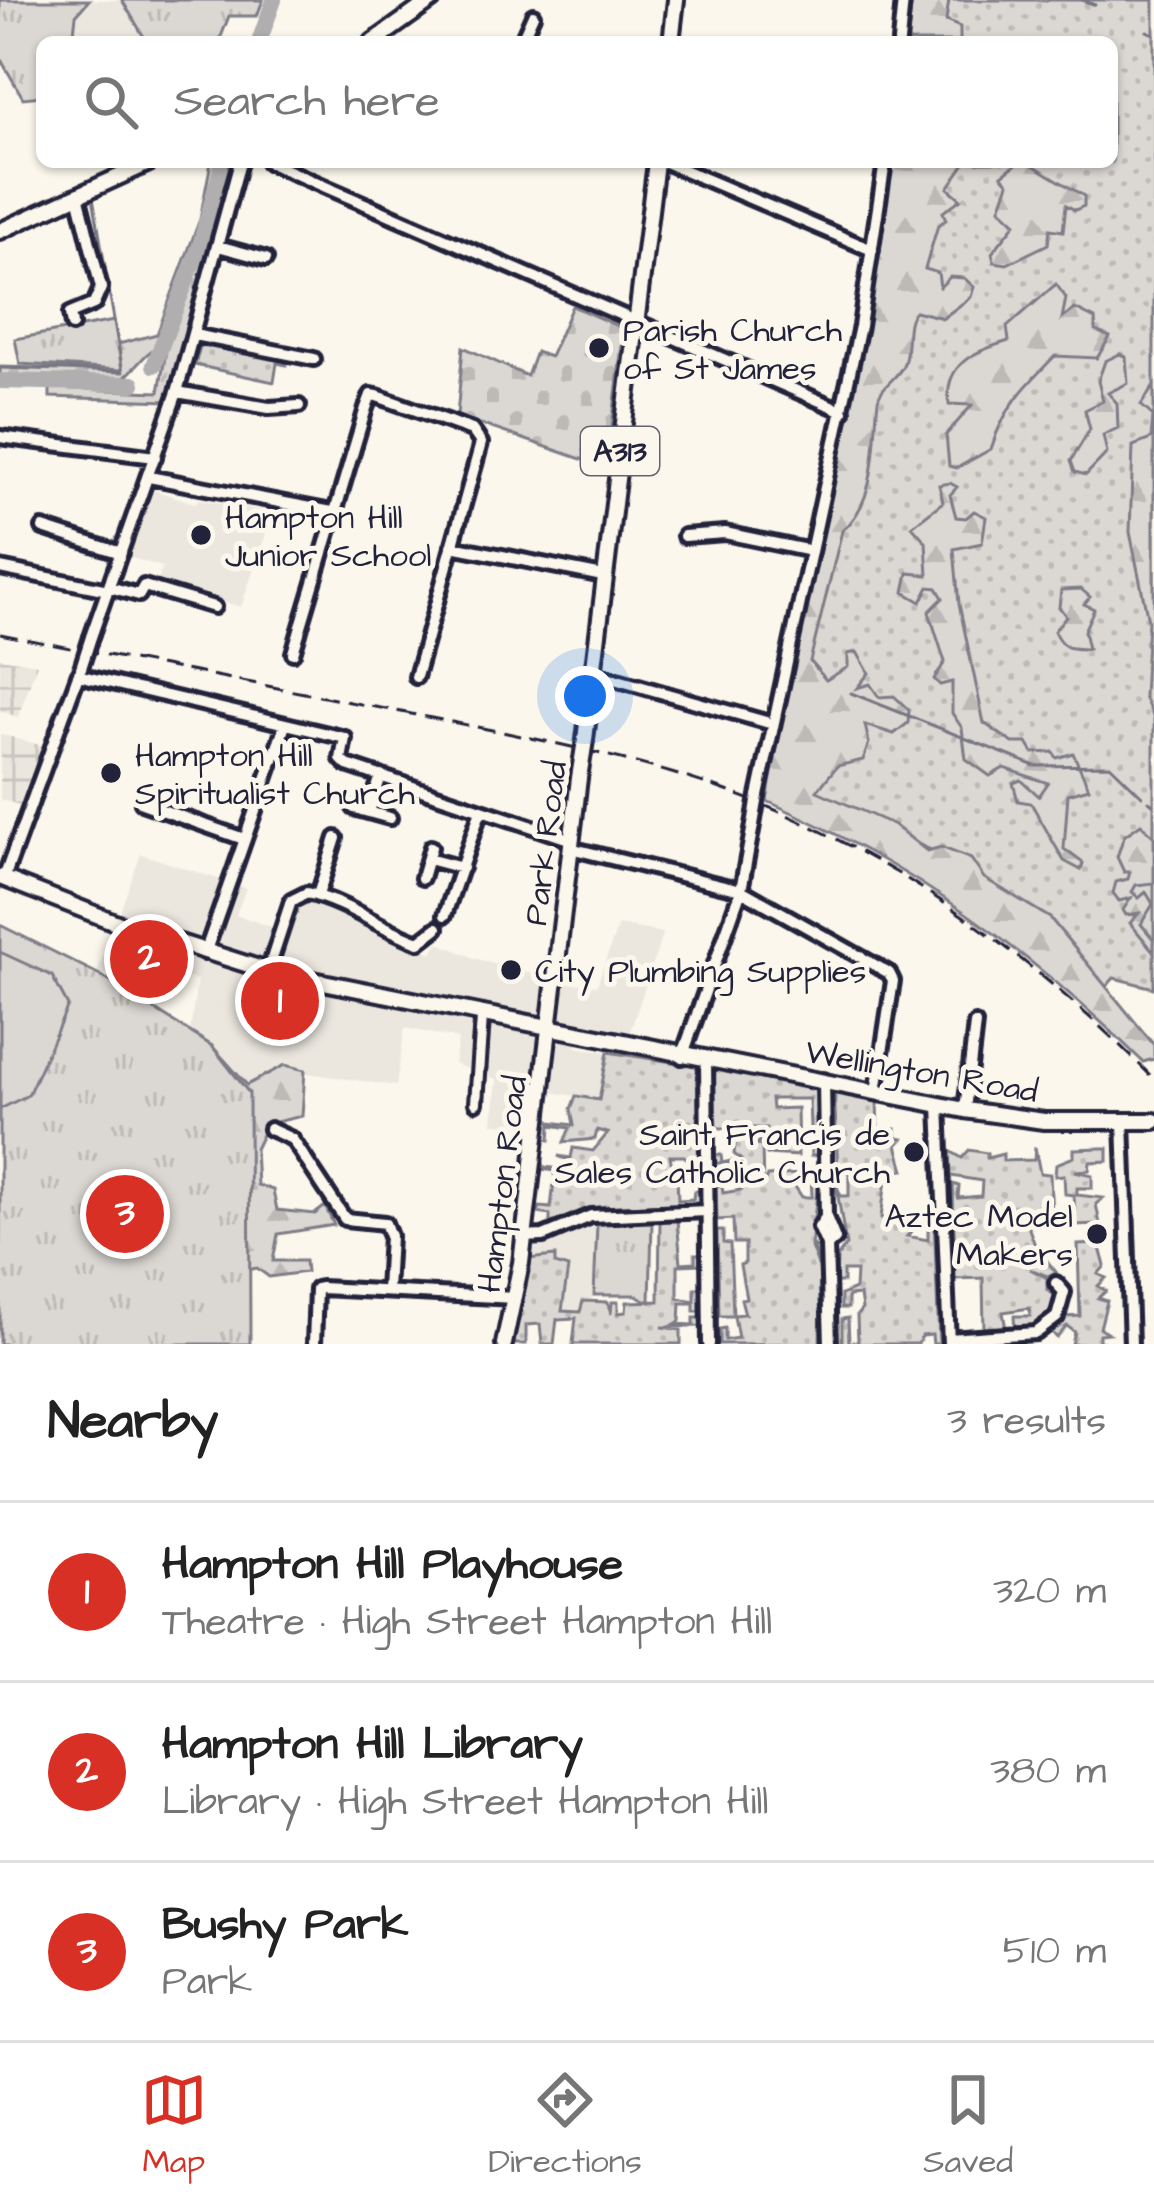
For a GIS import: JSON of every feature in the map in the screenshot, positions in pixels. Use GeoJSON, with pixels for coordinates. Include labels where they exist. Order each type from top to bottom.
{"type":"FeatureCollection","features":[{"type":"Feature","properties":{"kind":"main road"},"geometry":{"type":"LineString","coordinates":[[385,36],[432,0]]}},
{"type":"Feature","properties":{"kind":"main road"},"geometry":{"type":"LineString","coordinates":[[671,36],[676,0]]}},
{"type":"Feature","properties":{"kind":"main road"},"geometry":{"type":"LineString","coordinates":[[0,231],[139,168]]}},
{"type":"Feature","properties":{"kind":"main road","name":"Park Road"},"geometry":{"type":"LineString","coordinates":[[548,1030],[659,168]]}},
{"type":"Feature","properties":{"kind":"main road","name":"Wellington Road"},"geometry":{"type":"LineString","coordinates":[[2,877],[205,953],[482,1018],[964,1110],[1044,1121],[1154,1121]]}},
{"type":"Feature","properties":{"kind":"main road","name":"Hampton Road"},"geometry":{"type":"LineString","coordinates":[[504,1344],[515,1298],[548,1030]]}},
{"type":"Feature","properties":{"kind":"street"},"geometry":{"type":"LineString","coordinates":[[900,36],[903,0]]}},
{"type":"Feature","properties":{"kind":"street"},"geometry":{"type":"LineString","coordinates":[[524,36],[533,15]]}},
{"type":"Feature","properties":{"kind":"street"},"geometry":{"type":"LineString","coordinates":[[2,877],[178,392],[238,168]]}},
{"type":"Feature","properties":{"kind":"street"},"geometry":{"type":"LineString","coordinates":[[282,168],[637,326],[843,411]]}},
{"type":"Feature","properties":{"kind":"street"},"geometry":{"type":"LineString","coordinates":[[674,168],[872,250]]}},
{"type":"Feature","properties":{"kind":"street"},"geometry":{"type":"LineString","coordinates":[[682,1057],[741,890],[843,411],[884,168]]}},
{"type":"Feature","properties":{"kind":"street"},"geometry":{"type":"LineString","coordinates":[[72,325],[70,314],[94,304],[101,288],[79,199]]}},
{"type":"Feature","properties":{"kind":"street"},"geometry":{"type":"LineString","coordinates":[[218,246],[266,260]]}},
{"type":"Feature","properties":{"kind":"street"},"geometry":{"type":"LineString","coordinates":[[194,335],[314,359]]}},
{"type":"Feature","properties":{"kind":"street"},"geometry":{"type":"LineString","coordinates":[[178,392],[269,408],[299,406]]}},
{"type":"Feature","properties":{"kind":"street"},"geometry":{"type":"LineString","coordinates":[[293,652],[371,395],[480,436],[416,677]]}},
{"type":"Feature","properties":{"kind":"street"},"geometry":{"type":"LineString","coordinates":[[0,437],[155,457]]}},
{"type":"Feature","properties":{"kind":"street"},"geometry":{"type":"LineString","coordinates":[[148,477],[332,512]]}},
{"type":"Feature","properties":{"kind":"street"},"geometry":{"type":"LineString","coordinates":[[43,528],[121,553]]}},
{"type":"Feature","properties":{"kind":"street"},"geometry":{"type":"LineString","coordinates":[[684,536],[725,533],[811,551]]}},
{"type":"Feature","properties":{"kind":"street"},"geometry":{"type":"LineString","coordinates":[[452,546],[603,576]]}},
{"type":"Feature","properties":{"kind":"street"},"geometry":{"type":"LineString","coordinates":[[0,568],[139,595],[144,586],[214,608]]}},
{"type":"Feature","properties":{"kind":"street"},"geometry":{"type":"LineString","coordinates":[[80,672],[346,739],[341,759],[381,776],[571,844],[741,890],[889,973],[893,981],[876,1092]]}},
{"type":"Feature","properties":{"kind":"street"},"geometry":{"type":"LineString","coordinates":[[592,673],[773,724]]}},
{"type":"Feature","properties":{"kind":"street"},"geometry":{"type":"LineString","coordinates":[[205,953],[285,725]]}},
{"type":"Feature","properties":{"kind":"street"},"geometry":{"type":"LineString","coordinates":[[369,812],[381,776]]}},
{"type":"Feature","properties":{"kind":"street"},"geometry":{"type":"LineString","coordinates":[[144,796],[142,802],[244,838]]}},
{"type":"Feature","properties":{"kind":"street"},"geometry":{"type":"LineString","coordinates":[[354,808],[390,818]]}},
{"type":"Feature","properties":{"kind":"street"},"geometry":{"type":"LineString","coordinates":[[445,915],[481,809]]}},
{"type":"Feature","properties":{"kind":"street"},"geometry":{"type":"LineString","coordinates":[[318,895],[336,838]]}},
{"type":"Feature","properties":{"kind":"street"},"geometry":{"type":"LineString","coordinates":[[422,878],[429,853],[461,868]]}},
{"type":"Feature","properties":{"kind":"street"},"geometry":{"type":"LineString","coordinates":[[268,971],[291,901],[307,893],[359,910],[378,928],[419,942],[437,928]]}},
{"type":"Feature","properties":{"kind":"street"},"geometry":{"type":"LineString","coordinates":[[476,1103],[482,1018]]}},
{"type":"Feature","properties":{"kind":"street"},"geometry":{"type":"LineString","coordinates":[[964,1110],[975,1024]]}},
{"type":"Feature","properties":{"kind":"street"},"geometry":{"type":"LineString","coordinates":[[706,1061],[709,1344]]}},
{"type":"Feature","properties":{"kind":"street"},"geometry":{"type":"LineString","coordinates":[[824,1080],[826,1217],[835,1228],[835,1239],[827,1245],[830,1344]]}},
{"type":"Feature","properties":{"kind":"street"},"geometry":{"type":"LineString","coordinates":[[939,1105],[949,1342],[1036,1333],[1062,1306],[1064,1292],[1057,1283]]}},
{"type":"Feature","properties":{"kind":"street"},"geometry":{"type":"LineString","coordinates":[[1124,1121],[1131,1344]]}},
{"type":"Feature","properties":{"kind":"street"},"geometry":{"type":"LineString","coordinates":[[270,1129],[292,1139],[345,1219],[386,1223],[390,1236],[387,1290]]}},
{"type":"Feature","properties":{"kind":"street"},"geometry":{"type":"LineString","coordinates":[[523,1238],[543,1236],[591,1216],[707,1210]]}},
{"type":"Feature","properties":{"kind":"street"},"geometry":{"type":"LineString","coordinates":[[314,1344],[316,1289],[515,1298]]}},
{"type":"Feature","properties":{"kind":"shaded area"},"geometry":{"type":"Polygon","coordinates":[[[0,0],[263,0],[257,16],[229,16],[221,36],[36,36],[36,97],[23,98],[0,58],[0,0]]]}},
{"type":"Feature","properties":{"kind":"shaded area","name":"Hampton Hill Junior School"},"geometry":{"type":"Polygon","coordinates":[[[153,490],[195,503],[199,499],[273,513],[241,607],[157,584],[162,567],[129,557],[153,490]]]}},
{"type":"Feature","properties":{"kind":"shaded area"},"geometry":{"type":"Polygon","coordinates":[[[0,658],[37,664],[18,717],[0,711],[0,658]]]}},
{"type":"Feature","properties":{"kind":"shaded area"},"geometry":{"type":"Polygon","coordinates":[[[0,734],[47,747],[22,806],[0,799],[0,734]]]}},
{"type":"Feature","properties":{"kind":"shaded area"},"geometry":{"type":"Polygon","coordinates":[[[141,854],[246,888],[236,915],[284,931],[297,901],[308,897],[432,953],[438,942],[474,958],[564,982],[597,985],[618,925],[663,933],[629,1035],[582,1028],[576,1047],[608,1052],[599,1100],[534,1089],[528,1127],[493,1123],[497,1079],[454,1064],[458,1039],[405,1028],[396,1086],[280,1069],[249,1093],[212,1046],[190,1033],[197,980],[180,976],[173,993],[127,977],[130,966],[114,960],[104,977],[97,973],[141,854]]]}},
{"type":"Feature","properties":{"kind":"shaded area"},"geometry":{"type":"Polygon","coordinates":[[[597,1224],[592,1302],[583,1301],[581,1312],[561,1311],[555,1257],[527,1259],[529,1246],[597,1224]]]}},
{"type":"Feature","properties":{"kind":"green space"},"geometry":{"type":"Polygon","coordinates":[[[0,0],[89,0],[76,15],[74,36],[36,36],[36,97],[23,98],[0,58],[0,0]]]}},
{"type":"Feature","properties":{"kind":"green space"},"geometry":{"type":"Polygon","coordinates":[[[122,0],[263,0],[257,16],[229,16],[221,36],[143,36],[122,0]]]}},
{"type":"Feature","properties":{"kind":"green space"},"geometry":{"type":"Polygon","coordinates":[[[912,0],[949,0],[946,21],[960,27],[960,36],[908,36],[912,0]]]}},
{"type":"Feature","properties":{"kind":"green space"},"geometry":{"type":"Polygon","coordinates":[[[920,0],[1154,0],[1154,988],[1114,978],[1106,987],[962,864],[777,780],[898,168],[1118,168],[1118,36],[916,36],[920,0]]]}},
{"type":"Feature","properties":{"kind":"green space"},"geometry":{"type":"Polygon","coordinates":[[[210,168],[218,168],[161,345],[122,380],[84,386],[40,381],[17,384],[0,378],[0,367],[122,370],[118,344],[157,334],[200,219],[210,168]]]}},
{"type":"Feature","properties":{"kind":"green space"},"geometry":{"type":"Polygon","coordinates":[[[225,168],[231,168],[168,401],[50,397],[50,388],[159,392],[166,351],[225,168]]]}},
{"type":"Feature","properties":{"kind":"green space"},"geometry":{"type":"Polygon","coordinates":[[[889,168],[962,168],[948,188],[961,199],[943,212],[946,220],[938,225],[925,269],[938,273],[940,287],[950,277],[964,278],[974,287],[971,297],[943,318],[915,311],[912,315],[904,363],[878,400],[868,488],[854,519],[842,531],[810,661],[826,680],[848,667],[848,654],[857,652],[869,673],[857,688],[870,684],[879,697],[894,696],[909,710],[908,723],[894,734],[865,725],[869,743],[863,760],[837,766],[817,791],[894,825],[927,851],[941,847],[971,859],[984,878],[1050,918],[1154,1045],[1154,1059],[1143,1062],[1057,983],[920,882],[767,801],[798,622],[867,314],[889,168]]]}},
{"type":"Feature","properties":{"kind":"green space"},"geometry":{"type":"Polygon","coordinates":[[[1011,168],[1038,168],[1084,196],[1084,206],[1075,210],[1066,205],[1063,231],[1050,229],[1048,244],[1007,264],[994,262],[992,253],[1016,223],[1000,208],[1009,183],[1002,175],[1011,168]]]}},
{"type":"Feature","properties":{"kind":"green space"},"geometry":{"type":"Polygon","coordinates":[[[1056,284],[1066,298],[1062,319],[1075,309],[1095,319],[1096,331],[1110,337],[1097,358],[1055,356],[1017,398],[991,449],[957,468],[949,466],[946,435],[972,405],[949,404],[951,378],[964,361],[1009,341],[1007,327],[1056,284]]]}},
{"type":"Feature","properties":{"kind":"green space"},"geometry":{"type":"Polygon","coordinates":[[[572,306],[624,329],[607,468],[457,416],[463,347],[527,376],[536,352],[550,357],[572,306]]]}},
{"type":"Feature","properties":{"kind":"green space"},"geometry":{"type":"Polygon","coordinates":[[[114,321],[122,370],[20,364],[15,339],[114,321]]]}},
{"type":"Feature","properties":{"kind":"green space"},"geometry":{"type":"Polygon","coordinates":[[[201,342],[287,360],[286,365],[277,363],[274,382],[195,365],[201,342]]]}},
{"type":"Feature","properties":{"kind":"green space"},"geometry":{"type":"Polygon","coordinates":[[[1120,354],[1126,357],[1128,383],[1108,393],[1117,403],[1118,428],[1103,435],[1107,453],[1086,475],[1075,472],[1071,461],[1090,429],[1085,410],[1103,401],[1098,381],[1105,361],[1120,354]]]}},
{"type":"Feature","properties":{"kind":"green space"},"geometry":{"type":"Polygon","coordinates":[[[1154,386],[1154,718],[1144,697],[1148,620],[1130,532],[1133,446],[1151,439],[1153,416],[1141,405],[1154,386]]]}},
{"type":"Feature","properties":{"kind":"green space"},"geometry":{"type":"Polygon","coordinates":[[[939,485],[957,487],[950,495],[956,517],[966,518],[974,511],[986,517],[982,543],[954,549],[959,604],[984,723],[1013,743],[1027,743],[1033,753],[1053,752],[1057,758],[1073,753],[1089,788],[1068,794],[1064,849],[1083,863],[1081,870],[1064,861],[1031,803],[1018,801],[1013,783],[1021,780],[1039,796],[1048,783],[1004,768],[990,776],[966,759],[962,728],[952,713],[952,682],[940,685],[934,679],[945,662],[929,612],[943,598],[937,588],[929,587],[921,602],[904,592],[908,573],[928,575],[926,542],[912,526],[943,502],[939,485]]]}},
{"type":"Feature","properties":{"kind":"green space"},"geometry":{"type":"Polygon","coordinates":[[[1081,589],[1090,597],[1084,604],[1094,609],[1084,631],[1088,649],[1067,647],[1054,631],[1066,616],[1059,607],[1061,590],[1081,589]]]}},
{"type":"Feature","properties":{"kind":"green space"},"geometry":{"type":"Polygon","coordinates":[[[1141,824],[1154,837],[1154,883],[1136,885],[1132,892],[1139,898],[1146,892],[1153,904],[1141,924],[1154,940],[1154,952],[1130,923],[1139,913],[1126,915],[1123,910],[1131,898],[1119,901],[1113,893],[1116,882],[1128,879],[1130,872],[1124,872],[1117,857],[1124,836],[1141,824]]]}},
{"type":"Feature","properties":{"kind":"green space"},"geometry":{"type":"Polygon","coordinates":[[[0,925],[100,975],[212,1046],[249,1093],[250,1344],[0,1344],[0,925]]]}},
{"type":"Feature","properties":{"kind":"green space"},"geometry":{"type":"Polygon","coordinates":[[[0,952],[52,976],[68,1006],[28,1095],[0,1109],[0,952]]]}},
{"type":"Feature","properties":{"kind":"green space"},"geometry":{"type":"Polygon","coordinates":[[[103,980],[212,1046],[247,1085],[285,1065],[305,1070],[302,1116],[267,1124],[255,1149],[257,1185],[273,1190],[277,1210],[315,1214],[325,1206],[334,1225],[278,1234],[273,1261],[305,1261],[306,1272],[269,1277],[257,1268],[246,1270],[103,980]]]}},
{"type":"Feature","properties":{"kind":"green space"},"geometry":{"type":"Polygon","coordinates":[[[608,1052],[697,1066],[699,1170],[684,1156],[670,1156],[673,1171],[665,1176],[677,1177],[678,1200],[693,1199],[694,1191],[699,1191],[699,1203],[598,1207],[550,1225],[550,1215],[538,1213],[540,1207],[551,1208],[555,1173],[572,1182],[574,1173],[539,1169],[541,1154],[544,1167],[570,1170],[571,1161],[558,1156],[571,1158],[573,1148],[593,1151],[608,1133],[597,1130],[595,1139],[564,1142],[570,1128],[551,1125],[550,1140],[543,1139],[546,1114],[551,1122],[574,1125],[571,1109],[576,1096],[599,1100],[608,1052]]]}},
{"type":"Feature","properties":{"kind":"green space"},"geometry":{"type":"Polygon","coordinates":[[[714,1069],[817,1084],[820,1155],[811,1156],[809,1099],[771,1099],[772,1109],[797,1108],[798,1156],[767,1154],[766,1128],[716,1128],[714,1069]]]}},
{"type":"Feature","properties":{"kind":"green space"},"geometry":{"type":"Polygon","coordinates":[[[834,1088],[877,1099],[878,1134],[889,1139],[890,1130],[896,1129],[897,1138],[903,1139],[897,1145],[904,1170],[887,1172],[881,1218],[907,1217],[913,1230],[907,1236],[928,1240],[928,1217],[934,1217],[939,1344],[933,1344],[932,1335],[922,1336],[918,1344],[836,1344],[842,1343],[842,1319],[848,1318],[849,1342],[858,1342],[857,1315],[862,1309],[860,1295],[848,1296],[848,1308],[841,1308],[841,1295],[855,1289],[856,1271],[843,1271],[843,1282],[836,1282],[837,1258],[846,1245],[836,1184],[841,1196],[849,1196],[849,1172],[838,1172],[834,1088]]]}},
{"type":"Feature","properties":{"kind":"green space"},"geometry":{"type":"Polygon","coordinates":[[[736,1133],[762,1137],[757,1145],[762,1146],[763,1187],[767,1176],[795,1174],[794,1185],[802,1197],[812,1197],[811,1174],[819,1174],[811,1247],[819,1268],[814,1246],[822,1250],[820,1343],[720,1344],[720,1329],[725,1328],[725,1340],[738,1338],[734,1316],[719,1316],[717,1231],[723,1231],[723,1243],[730,1244],[733,1315],[745,1314],[741,1299],[746,1298],[740,1265],[745,1263],[745,1243],[734,1243],[733,1219],[717,1220],[716,1186],[722,1185],[723,1193],[741,1190],[734,1182],[734,1163],[722,1163],[740,1159],[734,1154],[736,1133]]]}},
{"type":"Feature","properties":{"kind":"green space"},"geometry":{"type":"Polygon","coordinates":[[[1035,1147],[1040,1173],[1050,1174],[1052,1217],[1036,1217],[1035,1226],[1028,1226],[1036,1248],[1023,1259],[1031,1267],[1043,1256],[1056,1272],[1047,1276],[1030,1269],[1047,1278],[1047,1290],[1056,1296],[1054,1311],[1030,1328],[1015,1331],[1014,1316],[1030,1316],[1030,1308],[1003,1312],[1006,1329],[984,1330],[983,1278],[955,1279],[953,1184],[959,1186],[958,1198],[981,1196],[982,1181],[951,1176],[950,1151],[962,1158],[969,1150],[987,1153],[987,1158],[1003,1154],[1003,1161],[1034,1160],[1035,1147]]]}},
{"type":"Feature","properties":{"kind":"green space"},"geometry":{"type":"Polygon","coordinates":[[[1108,1148],[1108,1161],[1090,1162],[1089,1170],[1075,1171],[1092,1175],[1092,1188],[1077,1188],[1077,1195],[1103,1198],[1096,1204],[1100,1224],[1075,1225],[1074,1195],[1065,1194],[1064,1175],[1055,1176],[1056,1164],[1074,1157],[1074,1149],[1108,1148]]]}},
{"type":"Feature","properties":{"kind":"green space"},"geometry":{"type":"Polygon","coordinates":[[[660,1220],[677,1220],[681,1263],[695,1262],[695,1254],[700,1254],[701,1264],[678,1265],[678,1298],[695,1301],[695,1288],[701,1288],[700,1311],[694,1311],[694,1303],[681,1303],[680,1321],[675,1324],[694,1325],[694,1318],[701,1318],[701,1326],[662,1327],[681,1330],[681,1344],[573,1344],[576,1318],[557,1319],[554,1344],[542,1344],[540,1324],[526,1325],[526,1344],[514,1344],[527,1259],[555,1256],[555,1264],[568,1268],[562,1311],[580,1312],[583,1301],[608,1302],[611,1314],[612,1302],[618,1302],[618,1313],[626,1312],[627,1302],[659,1301],[660,1220]]]}},
{"type":"Feature","properties":{"kind":"green space"},"geometry":{"type":"Polygon","coordinates":[[[652,1221],[650,1302],[635,1295],[594,1295],[597,1224],[652,1221]]]}},
{"type":"Feature","properties":{"kind":"green space"},"geometry":{"type":"Polygon","coordinates":[[[1099,1244],[1105,1266],[1098,1274],[1106,1278],[1098,1286],[1106,1291],[1098,1298],[1107,1301],[1100,1328],[1108,1333],[1099,1334],[1099,1340],[1108,1344],[1072,1344],[1075,1332],[1067,1326],[1057,1338],[1052,1332],[1066,1317],[1080,1316],[1078,1245],[1099,1244]]]}},
{"type":"Feature","properties":{"kind":"waterway"},"geometry":{"type":"LineString","coordinates":[[261,36],[274,0]]}},
{"type":"Feature","properties":{"kind":"waterway"},"geometry":{"type":"LineString","coordinates":[[1082,0],[1095,5]]}},
{"type":"Feature","properties":{"kind":"waterway"},"geometry":{"type":"LineString","coordinates":[[1147,31],[1154,34]]}},
{"type":"Feature","properties":{"kind":"waterway"},"geometry":{"type":"LineString","coordinates":[[154,365],[200,245],[221,168]]}},
{"type":"Feature","properties":{"kind":"waterway"},"geometry":{"type":"LineString","coordinates":[[0,368],[123,372],[93,197]]}},
{"type":"Feature","properties":{"kind":"waterway"},"geometry":{"type":"LineString","coordinates":[[0,381],[133,384]]}},
{"type":"Feature","properties":{"kind":"waterway"},"geometry":{"type":"LineString","coordinates":[[851,693],[1035,766],[1110,765],[1142,796]]}},
{"type":"Feature","properties":{"kind":"waterway"},"geometry":{"type":"LineString","coordinates":[[1149,801],[1154,805]]}},
{"type":"Feature","properties":{"kind":"railway"},"geometry":{"type":"LineString","coordinates":[[0,634],[565,745],[753,801],[847,845],[941,901],[1028,965],[1150,1075]]}},
{"type":"Feature","properties":{"kind":"place","name":"Parish Church of St James"},"geometry":{"type":"Point","coordinates":[599,348]}},
{"type":"Feature","properties":{"kind":"place","name":"Hampton Hill Junior School"},"geometry":{"type":"Point","coordinates":[201,535]}},
{"type":"Feature","properties":{"kind":"place","name":"Hampton Hill Spiritualist Church"},"geometry":{"type":"Point","coordinates":[111,773]}},
{"type":"Feature","properties":{"kind":"place","name":"Hampton Hill Library"},"geometry":{"type":"Point","coordinates":[149,959]}},
{"type":"Feature","properties":{"kind":"place","name":"City Plumbing Supplies"},"geometry":{"type":"Point","coordinates":[511,970]}},
{"type":"Feature","properties":{"kind":"place","name":"Hampton Hill Playhouse"},"geometry":{"type":"Point","coordinates":[280,1001]}},
{"type":"Feature","properties":{"kind":"place","name":"Saint Francis de Sales Catholic Church"},"geometry":{"type":"Point","coordinates":[914,1152]}},
{"type":"Feature","properties":{"kind":"place","name":"Bushy Park"},"geometry":{"type":"Point","coordinates":[125,1214]}},
{"type":"Feature","properties":{"kind":"place","name":"Aztec Model Makers"},"geometry":{"type":"Point","coordinates":[1097,1234]}}]}
